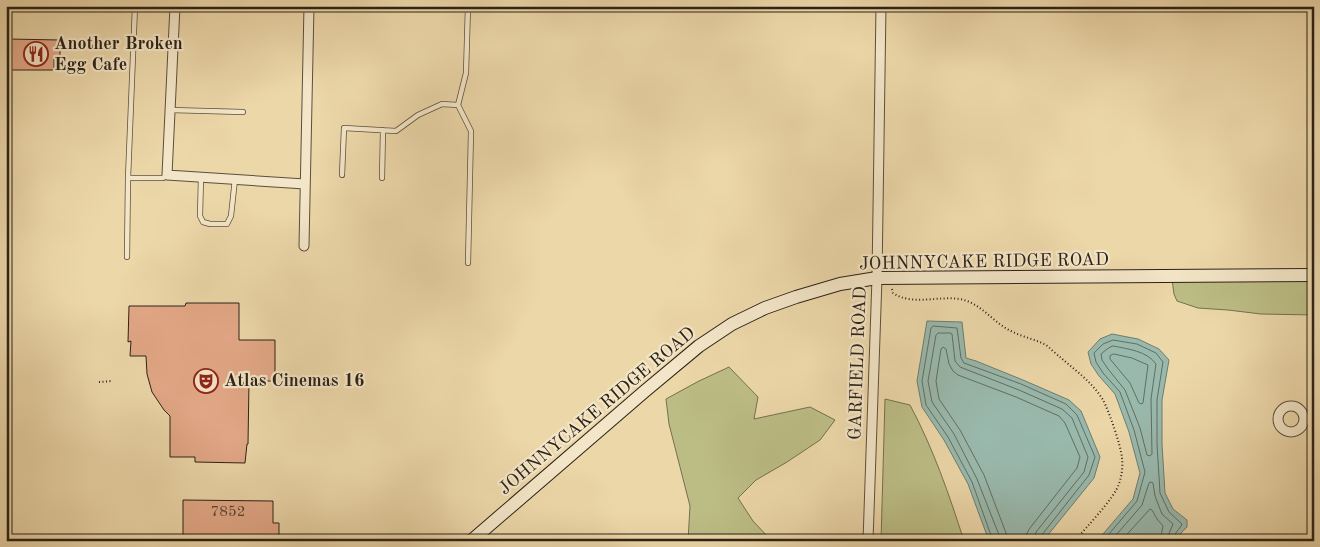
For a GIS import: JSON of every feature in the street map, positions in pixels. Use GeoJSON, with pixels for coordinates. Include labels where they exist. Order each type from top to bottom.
{"type":"FeatureCollection","features":[{"type":"Feature","properties":{"kind":"main road","name":"JOHNNYCAKE RIDGE ROAD"},"geometry":{"type":"LineString","coordinates":[[471,541],[699,346],[732,324],[765,308],[796,297],[840,284],[877,278],[1314,275]]}},
{"type":"Feature","properties":{"kind":"street"},"geometry":{"type":"LineString","coordinates":[[174,6],[167,175],[305,184]]}},
{"type":"Feature","properties":{"kind":"street"},"geometry":{"type":"LineString","coordinates":[[304,246],[308,6]]}},
{"type":"Feature","properties":{"kind":"street","name":"GARFIELD ROAD"},"geometry":{"type":"LineString","coordinates":[[868,541],[877,278],[881,6]]}},
{"type":"Feature","properties":{"kind":"lane"},"geometry":{"type":"LineString","coordinates":[[127,257],[128,178],[135,6]]}},
{"type":"Feature","properties":{"kind":"lane"},"geometry":{"type":"LineString","coordinates":[[468,6],[466,73],[458,105],[471,131],[468,263]]}},
{"type":"Feature","properties":{"kind":"lane"},"geometry":{"type":"LineString","coordinates":[[342,175],[344,128],[396,131],[418,115],[442,104],[458,105]]}},
{"type":"Feature","properties":{"kind":"lane"},"geometry":{"type":"LineString","coordinates":[[170,110],[243,112]]}},
{"type":"Feature","properties":{"kind":"lane"},"geometry":{"type":"LineString","coordinates":[[382,178],[383,130]]}},
{"type":"Feature","properties":{"kind":"lane"},"geometry":{"type":"LineString","coordinates":[[128,178],[163,178],[167,175]]}},
{"type":"Feature","properties":{"kind":"lane"},"geometry":{"type":"LineString","coordinates":[[201,177],[200,216],[203,222],[210,224],[227,224],[231,216],[234,179]]}},
{"type":"Feature","properties":{"kind":"path"},"geometry":{"type":"LineString","coordinates":[[892,278],[892,291],[899,297],[914,300],[954,299],[972,303],[1011,331],[1046,345],[1098,393],[1112,421],[1122,455],[1122,474],[1119,484],[1111,497],[1075,541]]}},
{"type":"Feature","properties":{"kind":"path"},"geometry":{"type":"LineString","coordinates":[[99,382],[112,381]]}},
{"type":"Feature","properties":{"kind":"green space"},"geometry":{"type":"Polygon","coordinates":[[[1172,279],[1314,279],[1314,315],[1261,314],[1198,308],[1177,301],[1172,279]]]}},
{"type":"Feature","properties":{"kind":"green space"},"geometry":{"type":"Polygon","coordinates":[[[729,367],[758,397],[754,419],[810,407],[835,420],[820,440],[756,480],[738,498],[753,521],[770,541],[688,541],[690,506],[669,424],[666,399],[729,367]]]}},
{"type":"Feature","properties":{"kind":"green space"},"geometry":{"type":"Polygon","coordinates":[[[885,399],[910,405],[940,472],[964,541],[881,541],[885,399]]]}},
{"type":"Feature","properties":{"kind":"water"},"geometry":{"type":"Polygon","coordinates":[[[927,321],[962,322],[966,358],[1069,400],[1081,411],[1100,457],[1094,478],[1043,541],[989,541],[968,484],[944,440],[922,407],[917,381],[927,321]]]}},
{"type":"Feature","properties":{"kind":"water"},"geometry":{"type":"Polygon","coordinates":[[[1112,334],[1138,339],[1159,349],[1169,360],[1162,400],[1162,444],[1165,493],[1173,509],[1187,520],[1187,527],[1181,533],[1178,541],[1097,541],[1133,499],[1140,473],[1129,432],[1115,394],[1091,364],[1088,352],[1100,339],[1112,334]]]}},
{"type":"Feature","properties":{"kind":"building","name":"Another Broken Egg Cafe"},"geometry":{"type":"Polygon","coordinates":[[[8,39],[60,40],[60,56],[54,56],[54,70],[8,70],[8,39]]]}},
{"type":"Feature","properties":{"kind":"building"},"geometry":{"type":"Polygon","coordinates":[[[186,303],[239,303],[239,340],[275,340],[275,381],[249,381],[248,444],[245,463],[195,462],[195,457],[170,457],[170,416],[152,392],[147,374],[146,356],[130,356],[131,341],[128,342],[129,306],[185,306],[186,303]]]}},
{"type":"Feature","properties":{"kind":"building"},"geometry":{"type":"Polygon","coordinates":[[[183,500],[273,501],[273,523],[279,523],[279,541],[183,541],[183,500]]]}},
{"type":"Feature","properties":{"kind":"place","name":"Another Broken Egg Cafe"},"geometry":{"type":"Point","coordinates":[36,54]}},
{"type":"Feature","properties":{"kind":"place","name":"Atlas Cinemas 16"},"geometry":{"type":"Point","coordinates":[206,381]}}]}
